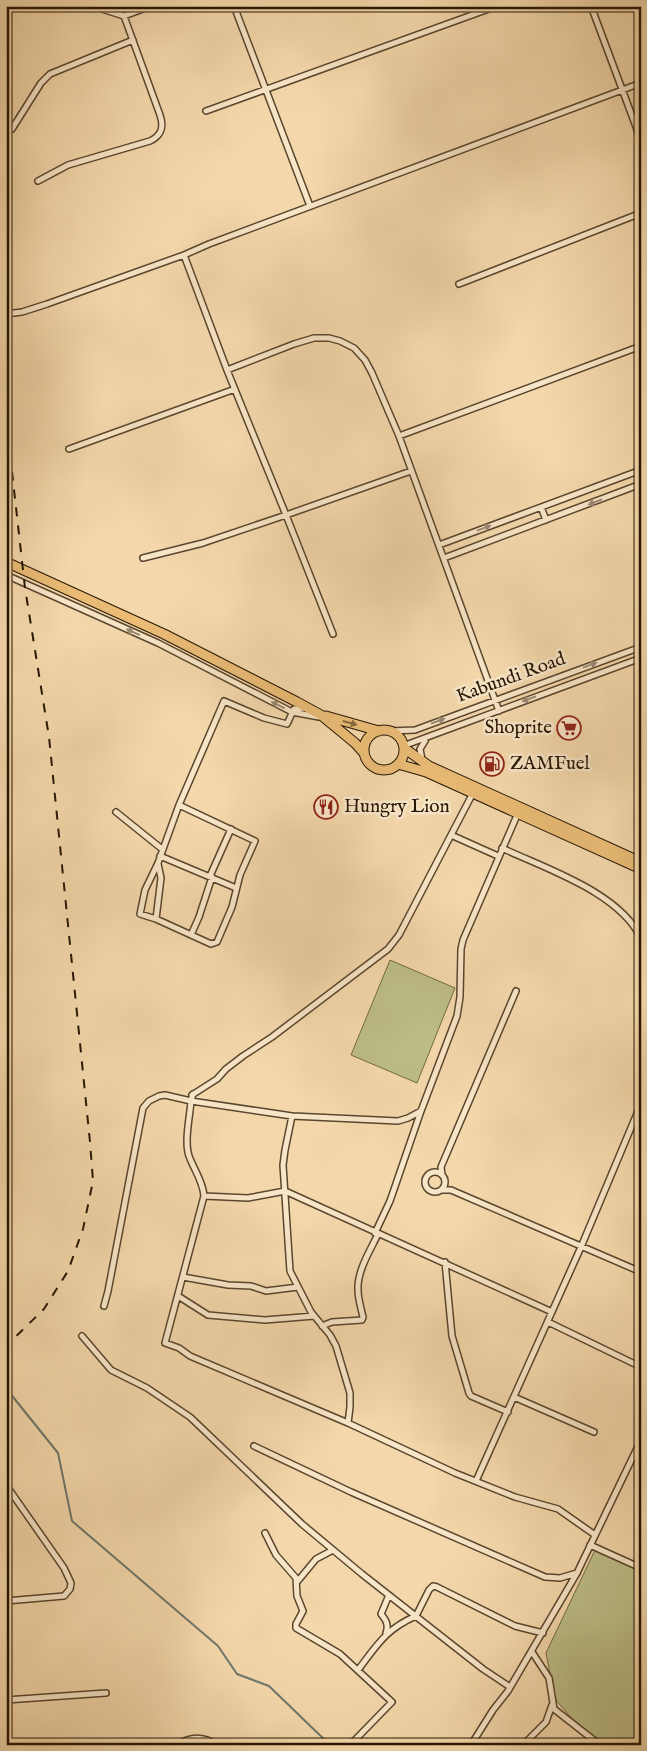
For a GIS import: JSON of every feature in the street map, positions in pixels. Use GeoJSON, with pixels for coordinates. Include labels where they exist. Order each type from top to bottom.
{"type":"FeatureCollection","features":[{"type":"Feature","properties":{"kind":"highway"},"geometry":{"type":"LineString","coordinates":[[6,562],[164,634],[308,708],[322,716],[355,743],[364,753],[370,764],[381,770],[393,768],[398,764],[402,757],[403,747]]}},
{"type":"Feature","properties":{"kind":"highway"},"geometry":{"type":"LineString","coordinates":[[322,716],[379,731],[390,731],[397,736],[403,747],[423,762],[641,869]]}},
{"type":"Feature","properties":{"kind":"highway"},"geometry":{"type":"LineString","coordinates":[[364,753],[367,739],[379,731]]}},
{"type":"Feature","properties":{"kind":"highway"},"geometry":{"type":"LineString","coordinates":[[398,764],[426,772],[641,862]]}},
{"type":"Feature","properties":{"kind":"street"},"geometry":{"type":"LineString","coordinates":[[93,6],[124,16],[151,6]]}},
{"type":"Feature","properties":{"kind":"street"},"geometry":{"type":"LineString","coordinates":[[234,6],[310,206]]}},
{"type":"Feature","properties":{"kind":"street"},"geometry":{"type":"LineString","coordinates":[[206,111],[497,6]]}},
{"type":"Feature","properties":{"kind":"street"},"geometry":{"type":"LineString","coordinates":[[591,6],[621,91],[641,140]]}},
{"type":"Feature","properties":{"kind":"street"},"geometry":{"type":"LineString","coordinates":[[38,181],[68,165],[150,141],[160,134],[163,129],[160,115],[124,16]]}},
{"type":"Feature","properties":{"kind":"street"},"geometry":{"type":"LineString","coordinates":[[12,129],[41,82],[50,74],[133,40]]}},
{"type":"Feature","properties":{"kind":"street"},"geometry":{"type":"LineString","coordinates":[[6,314],[22,312],[48,304],[184,255],[641,83]]}},
{"type":"Feature","properties":{"kind":"street"},"geometry":{"type":"LineString","coordinates":[[459,284],[641,213]]}},
{"type":"Feature","properties":{"kind":"street"},"geometry":{"type":"LineString","coordinates":[[184,255],[227,370],[333,634]]}},
{"type":"Feature","properties":{"kind":"street"},"geometry":{"type":"LineString","coordinates":[[227,370],[314,338],[329,338],[340,341],[354,348],[364,360],[372,373],[398,436],[499,711]]}},
{"type":"Feature","properties":{"kind":"street"},"geometry":{"type":"LineString","coordinates":[[398,436],[641,346]]}},
{"type":"Feature","properties":{"kind":"street"},"geometry":{"type":"LineString","coordinates":[[69,449],[235,390]]}},
{"type":"Feature","properties":{"kind":"street"},"geometry":{"type":"LineString","coordinates":[[439,545],[641,470]]}},
{"type":"Feature","properties":{"kind":"street"},"geometry":{"type":"LineString","coordinates":[[143,558],[203,543],[411,471]]}},
{"type":"Feature","properties":{"kind":"street"},"geometry":{"type":"LineString","coordinates":[[444,558],[641,484]]}},
{"type":"Feature","properties":{"kind":"street"},"geometry":{"type":"LineString","coordinates":[[541,507],[546,520]]}},
{"type":"Feature","properties":{"kind":"street"},"geometry":{"type":"LineString","coordinates":[[6,575],[158,643],[292,712],[322,716]]}},
{"type":"Feature","properties":{"kind":"street","name":"Kabundi Road"},"geometry":{"type":"LineString","coordinates":[[390,731],[415,730],[641,647]]}},
{"type":"Feature","properties":{"kind":"street","name":"Kabundi Road"},"geometry":{"type":"LineString","coordinates":[[403,747],[641,658]]}},
{"type":"Feature","properties":{"kind":"street"},"geometry":{"type":"LineString","coordinates":[[179,805],[255,841],[240,875],[232,907],[217,942],[211,944],[141,915],[139,911],[145,890],[158,864],[179,805],[224,701],[264,718],[287,724],[294,709],[308,708]]}},
{"type":"Feature","properties":{"kind":"street"},"geometry":{"type":"LineString","coordinates":[[423,762],[420,756],[420,748],[428,739]]}},
{"type":"Feature","properties":{"kind":"street"},"geometry":{"type":"LineString","coordinates":[[473,793],[398,935],[388,949],[272,1037],[243,1056],[226,1069],[217,1079],[193,1094],[188,1100],[188,1148],[201,1182],[204,1196],[165,1343],[179,1348],[190,1356],[348,1423],[440,1467],[515,1497],[558,1509],[595,1535]]}},
{"type":"Feature","properties":{"kind":"street"},"geometry":{"type":"LineString","coordinates":[[322,1326],[332,1322],[362,1320],[358,1282],[390,1201],[456,1016],[460,997],[461,949],[463,940],[519,810]]}},
{"type":"Feature","properties":{"kind":"street"},"geometry":{"type":"LineString","coordinates":[[116,812],[162,849]]}},
{"type":"Feature","properties":{"kind":"street"},"geometry":{"type":"LineString","coordinates":[[191,935],[199,917],[211,876],[231,829]]}},
{"type":"Feature","properties":{"kind":"street"},"geometry":{"type":"LineString","coordinates":[[451,835],[498,856]]}},
{"type":"Feature","properties":{"kind":"street"},"geometry":{"type":"LineString","coordinates":[[502,848],[604,897],[623,913],[641,938]]}},
{"type":"Feature","properties":{"kind":"street"},"geometry":{"type":"LineString","coordinates":[[160,856],[236,888]]}},
{"type":"Feature","properties":{"kind":"street"},"geometry":{"type":"LineString","coordinates":[[156,920],[160,878],[158,864]]}},
{"type":"Feature","properties":{"kind":"street"},"geometry":{"type":"LineString","coordinates":[[451,1190],[442,1175],[441,1167],[516,992]]}},
{"type":"Feature","properties":{"kind":"street"},"geometry":{"type":"LineString","coordinates":[[104,1306],[143,1108],[149,1102],[159,1096],[171,1095],[188,1100],[292,1116],[398,1122],[421,1111]]}},
{"type":"Feature","properties":{"kind":"street"},"geometry":{"type":"LineString","coordinates":[[476,1481],[548,1322],[641,1104]]}},
{"type":"Feature","properties":{"kind":"street"},"geometry":{"type":"LineString","coordinates":[[292,1116],[283,1166],[290,1271],[314,1316],[336,1346],[347,1382],[350,1407],[348,1423]]}},
{"type":"Feature","properties":{"kind":"street"},"geometry":{"type":"LineString","coordinates":[[441,1167],[426,1180],[427,1188],[434,1192],[451,1190],[641,1272]]}},
{"type":"Feature","properties":{"kind":"street"},"geometry":{"type":"LineString","coordinates":[[432,1173],[436,1172],[442,1175]]}},
{"type":"Feature","properties":{"kind":"street"},"geometry":{"type":"LineString","coordinates":[[442,1190],[445,1181]]}},
{"type":"Feature","properties":{"kind":"street"},"geometry":{"type":"LineString","coordinates":[[204,1196],[248,1198],[285,1191],[552,1312]]}},
{"type":"Feature","properties":{"kind":"street"},"geometry":{"type":"LineString","coordinates":[[445,1262],[452,1336],[469,1393],[474,1398],[508,1412]]}},
{"type":"Feature","properties":{"kind":"street"},"geometry":{"type":"LineString","coordinates":[[184,1277],[228,1285],[251,1286],[266,1291],[298,1287]]}},
{"type":"Feature","properties":{"kind":"street"},"geometry":{"type":"LineString","coordinates":[[178,1296],[208,1315],[265,1320],[314,1316]]}},
{"type":"Feature","properties":{"kind":"street"},"geometry":{"type":"LineString","coordinates":[[548,1322],[641,1367]]}},
{"type":"Feature","properties":{"kind":"street"},"geometry":{"type":"LineString","coordinates":[[82,1336],[111,1370],[147,1388],[190,1417],[302,1524],[389,1596],[483,1669],[510,1687]]}},
{"type":"Feature","properties":{"kind":"street"},"geometry":{"type":"LineString","coordinates":[[514,1397],[594,1432]]}},
{"type":"Feature","properties":{"kind":"street"},"geometry":{"type":"LineString","coordinates":[[471,1745],[532,1652],[577,1574],[641,1440]]}},
{"type":"Feature","properties":{"kind":"street"},"geometry":{"type":"LineString","coordinates":[[254,1446],[351,1492],[545,1577],[560,1578],[577,1574]]}},
{"type":"Feature","properties":{"kind":"street"},"geometry":{"type":"LineString","coordinates":[[6,1485],[64,1568],[71,1582],[70,1589],[64,1596],[6,1601]]}},
{"type":"Feature","properties":{"kind":"street"},"geometry":{"type":"LineString","coordinates":[[264,1533],[276,1555],[294,1574],[297,1582],[297,1596],[303,1611],[296,1624],[296,1628],[314,1640],[333,1648],[392,1702],[353,1742]]}},
{"type":"Feature","properties":{"kind":"street"},"geometry":{"type":"LineString","coordinates":[[590,1545],[641,1568]]}},
{"type":"Feature","properties":{"kind":"street"},"geometry":{"type":"LineString","coordinates":[[297,1582],[316,1559],[333,1550]]}},
{"type":"Feature","properties":{"kind":"street"},"geometry":{"type":"LineString","coordinates":[[358,1670],[385,1636],[399,1623],[416,1616],[429,1590],[433,1586],[515,1626],[543,1633]]}},
{"type":"Feature","properties":{"kind":"street"},"geometry":{"type":"LineString","coordinates":[[385,1636],[388,1628],[381,1614],[389,1596]]}},
{"type":"Feature","properties":{"kind":"street"},"geometry":{"type":"LineString","coordinates":[[532,1652],[548,1678],[552,1705],[558,1714],[600,1745]]}},
{"type":"Feature","properties":{"kind":"street"},"geometry":{"type":"LineString","coordinates":[[6,1700],[106,1693]]}},
{"type":"Feature","properties":{"kind":"street"},"geometry":{"type":"LineString","coordinates":[[523,1745],[542,1727],[552,1705]]}},
{"type":"Feature","properties":{"kind":"street"},"geometry":{"type":"LineString","coordinates":[[177,1745],[195,1738],[204,1738],[217,1745]]}},
{"type":"Feature","properties":{"kind":"green space"},"geometry":{"type":"Polygon","coordinates":[[[390,960],[455,988],[417,1083],[351,1055],[390,960]]]}},
{"type":"Feature","properties":{"kind":"green space"},"geometry":{"type":"Polygon","coordinates":[[[595,1550],[641,1571],[641,1745],[602,1745],[573,1720],[555,1699],[546,1653],[595,1550]]]}},
{"type":"Feature","properties":{"kind":"waterway"},"geometry":{"type":"LineString","coordinates":[[6,1390],[58,1453],[72,1521],[218,1646],[237,1674],[269,1686],[330,1745]]}},
{"type":"Feature","properties":{"kind":"railway"},"geometry":{"type":"LineString","coordinates":[[6,418],[25,588],[49,737],[93,1181],[83,1229],[68,1271],[44,1309],[6,1346]]}},
{"type":"Feature","properties":{"kind":"place","name":"Shoprite"},"geometry":{"type":"Point","coordinates":[569,728]}},
{"type":"Feature","properties":{"kind":"place","name":"ZAMFuel"},"geometry":{"type":"Point","coordinates":[492,764]}},
{"type":"Feature","properties":{"kind":"place","name":"Hungry Lion"},"geometry":{"type":"Point","coordinates":[326,807]}}]}
